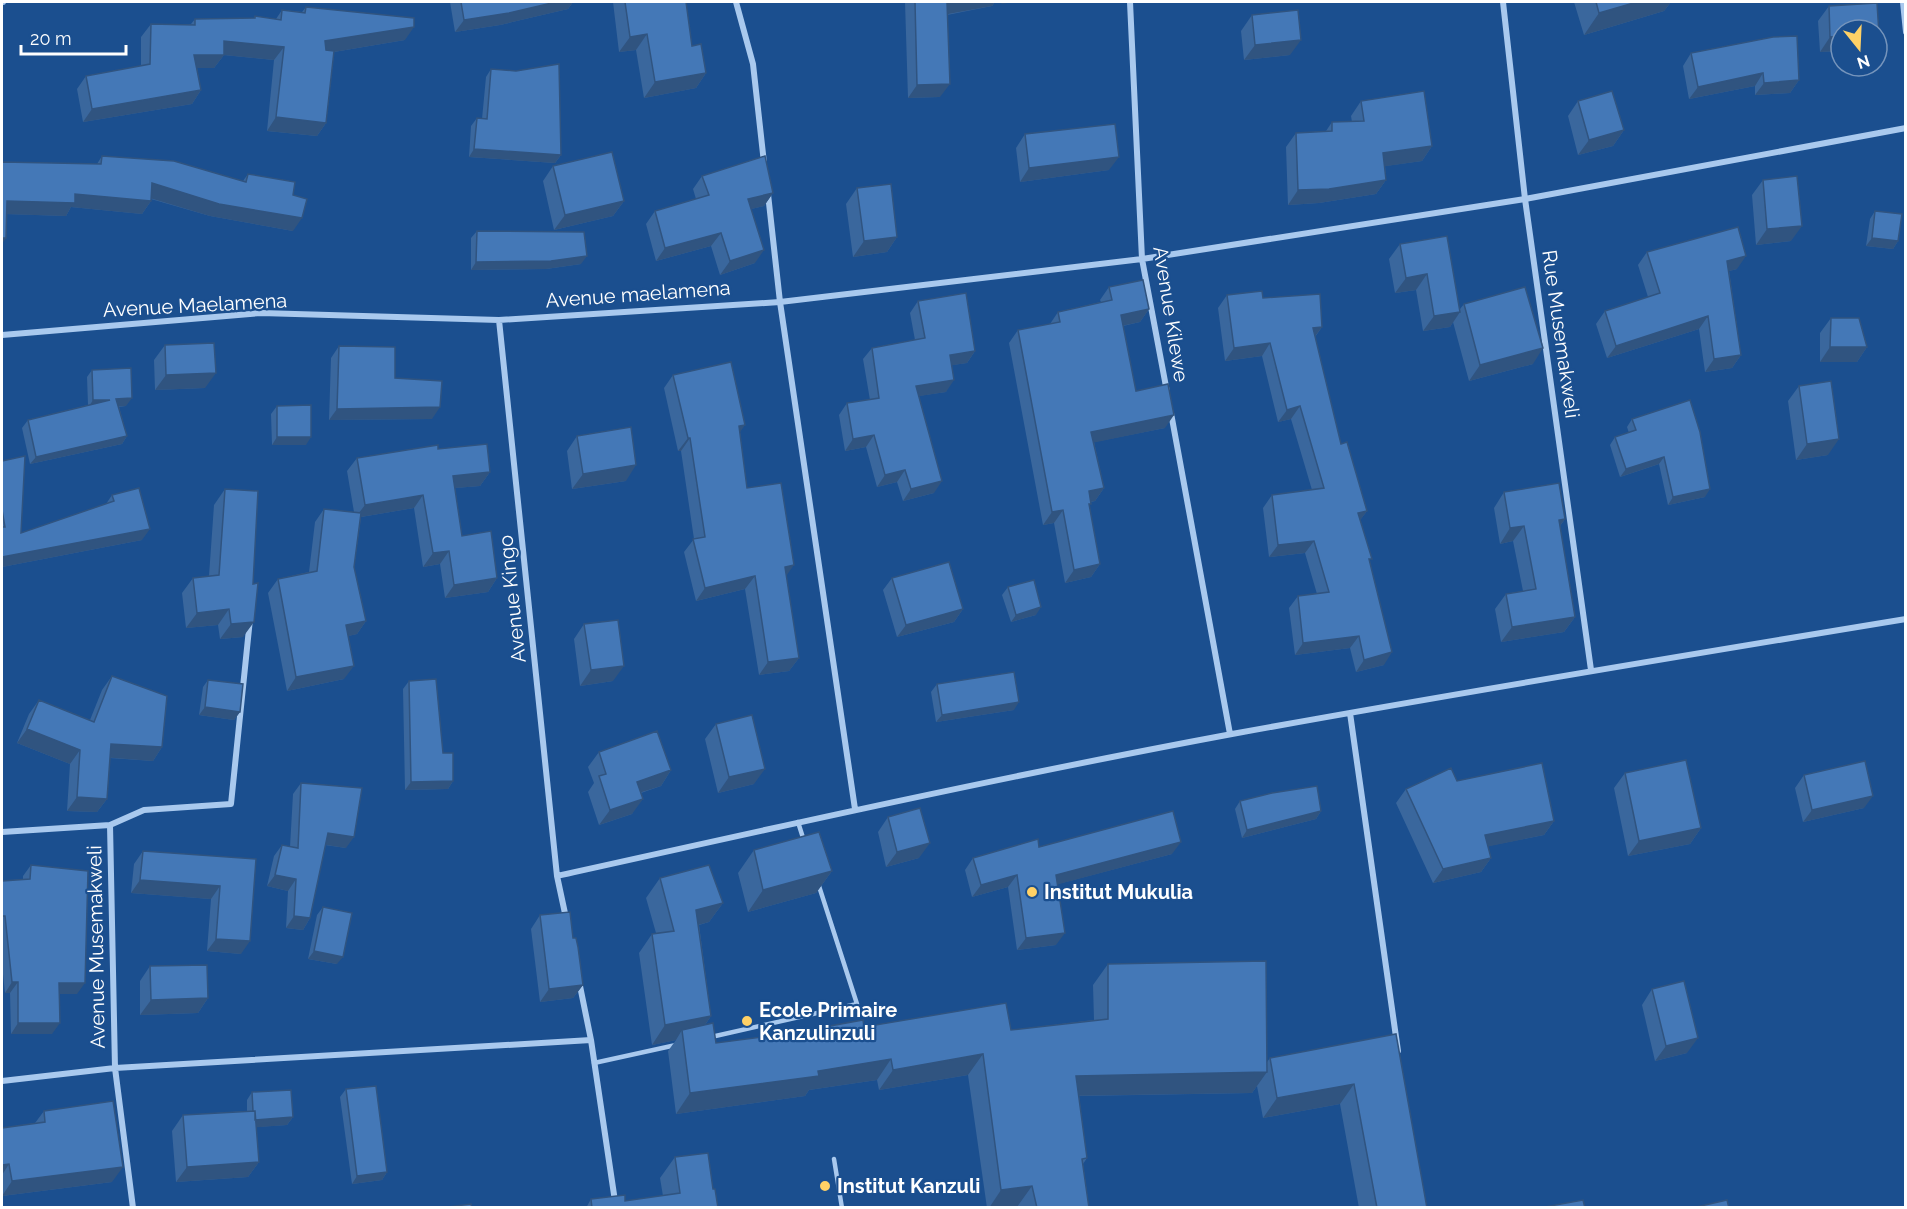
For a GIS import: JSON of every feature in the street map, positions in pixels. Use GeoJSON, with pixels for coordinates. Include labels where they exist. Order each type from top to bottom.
{"type":"FeatureCollection","features":[{"type":"Feature","properties":{"kind":"street"},"geometry":{"type":"LineString","coordinates":[[736,2],[753,64],[765,171]]}},
{"type":"Feature","properties":{"kind":"street","name":"Avenue Kilewe"},"geometry":{"type":"LineString","coordinates":[[1130,2],[1142,259],[1168,398]]}},
{"type":"Feature","properties":{"kind":"street","name":"Rue Musemakweli"},"geometry":{"type":"LineString","coordinates":[[1503,2],[1525,199],[1591,670]]}},
{"type":"Feature","properties":{"kind":"street"},"geometry":{"type":"LineString","coordinates":[[1903,2],[1905,32]]}},
{"type":"Feature","properties":{"kind":"street","name":"Avenue maelamena"},"geometry":{"type":"LineString","coordinates":[[499,320],[780,302],[1142,259],[1525,199],[1905,128]]}},
{"type":"Feature","properties":{"kind":"street"},"geometry":{"type":"LineString","coordinates":[[766,183],[780,302],[855,809]]}},
{"type":"Feature","properties":{"kind":"street","name":"Avenue Maelamena"},"geometry":{"type":"LineString","coordinates":[[2,335],[261,313],[499,320]]}},
{"type":"Feature","properties":{"kind":"street","name":"Avenue Kingo"},"geometry":{"type":"LineString","coordinates":[[499,320],[557,876],[567,923]]}},
{"type":"Feature","properties":{"kind":"street","name":"Avenue Kilewe"},"geometry":{"type":"LineString","coordinates":[[1170,410],[1230,734]]}},
{"type":"Feature","properties":{"kind":"street"},"geometry":{"type":"LineString","coordinates":[[2,832],[110,825],[144,810],[231,804],[251,616]]}},
{"type":"Feature","properties":{"kind":"street"},"geometry":{"type":"LineString","coordinates":[[557,876],[855,809],[1230,734],[1591,670],[1905,619]]}},
{"type":"Feature","properties":{"kind":"street"},"geometry":{"type":"LineString","coordinates":[[1350,713],[1399,1054]]}},
{"type":"Feature","properties":{"kind":"street","name":"Avenue Musemakweli"},"geometry":{"type":"LineString","coordinates":[[110,825],[115,1068],[133,1208]]}},
{"type":"Feature","properties":{"kind":"street"},"geometry":{"type":"LineString","coordinates":[[576,970],[591,1040],[616,1208]]}},
{"type":"Feature","properties":{"kind":"street"},"geometry":{"type":"LineString","coordinates":[[2,1081],[115,1068],[591,1040]]}},
{"type":"Feature","properties":{"kind":"lane"},"geometry":{"type":"LineString","coordinates":[[798,822],[806,845]]}},
{"type":"Feature","properties":{"kind":"lane"},"geometry":{"type":"LineString","coordinates":[[708,1037],[857,1004],[817,879]]}},
{"type":"Feature","properties":{"kind":"lane"},"geometry":{"type":"LineString","coordinates":[[594,1063],[685,1042]]}},
{"type":"Feature","properties":{"kind":"lane"},"geometry":{"type":"LineString","coordinates":[[834,1159],[842,1208]]}},
{"type":"Feature","properties":{"kind":"building"},"geometry":{"type":"Polygon","coordinates":[[[461,2],[556,2],[464,20],[461,2]]]}},
{"type":"Feature","properties":{"kind":"building"},"geometry":{"type":"Polygon","coordinates":[[[625,2],[686,2],[692,46],[701,44],[706,73],[655,82],[647,34],[630,37],[625,2]]]}},
{"type":"Feature","properties":{"kind":"building"},"geometry":{"type":"Polygon","coordinates":[[[915,2],[955,2],[947,3],[950,84],[917,85],[915,2]]]}},
{"type":"Feature","properties":{"kind":"building"},"geometry":{"type":"Polygon","coordinates":[[[1596,2],[1637,2],[1599,13],[1596,2]]]}},
{"type":"Feature","properties":{"kind":"building"},"geometry":{"type":"Polygon","coordinates":[[[1877,3],[1878,18],[1829,18],[1829,6],[1877,3]]]}},
{"type":"Feature","properties":{"kind":"building"},"geometry":{"type":"Polygon","coordinates":[[[306,7],[414,18],[414,27],[325,41],[326,50],[334,51],[326,123],[276,117],[284,47],[224,41],[224,55],[194,55],[201,90],[92,109],[86,76],[150,64],[151,24],[195,25],[195,19],[255,18],[255,16],[281,20],[282,10],[305,13],[306,7]]]}},
{"type":"Feature","properties":{"kind":"building"},"geometry":{"type":"Polygon","coordinates":[[[1298,10],[1301,40],[1255,45],[1252,15],[1298,10]]]}},
{"type":"Feature","properties":{"kind":"building"},"geometry":{"type":"Polygon","coordinates":[[[1797,36],[1799,80],[1764,83],[1763,73],[1698,87],[1691,53],[1773,37],[1797,36]]]}},
{"type":"Feature","properties":{"kind":"building"},"geometry":{"type":"Polygon","coordinates":[[[559,64],[561,155],[474,149],[477,118],[487,119],[491,69],[516,71],[559,64]]]}},
{"type":"Feature","properties":{"kind":"building"},"geometry":{"type":"Polygon","coordinates":[[[1424,91],[1432,146],[1383,153],[1386,180],[1329,189],[1298,190],[1296,133],[1332,131],[1332,122],[1364,121],[1361,101],[1424,91]]]}},
{"type":"Feature","properties":{"kind":"building"},"geometry":{"type":"Polygon","coordinates":[[[1612,91],[1624,130],[1589,140],[1578,101],[1612,91]]]}},
{"type":"Feature","properties":{"kind":"building"},"geometry":{"type":"Polygon","coordinates":[[[1115,124],[1119,157],[1029,168],[1025,134],[1115,124]]]}},
{"type":"Feature","properties":{"kind":"building"},"geometry":{"type":"Polygon","coordinates":[[[612,152],[624,201],[565,215],[553,166],[612,152]]]}},
{"type":"Feature","properties":{"kind":"building"},"geometry":{"type":"Polygon","coordinates":[[[102,156],[174,161],[246,182],[248,174],[295,182],[293,195],[307,199],[302,218],[219,204],[152,183],[151,201],[75,194],[75,203],[7,201],[6,238],[2,238],[2,162],[101,164],[102,156]]]}},
{"type":"Feature","properties":{"kind":"building"},"geometry":{"type":"Polygon","coordinates":[[[765,156],[773,193],[748,199],[764,250],[730,261],[721,233],[665,248],[655,211],[709,195],[702,176],[765,156]]]}},
{"type":"Feature","properties":{"kind":"building"},"geometry":{"type":"Polygon","coordinates":[[[1797,176],[1802,226],[1767,229],[1763,180],[1797,176]]]}},
{"type":"Feature","properties":{"kind":"building"},"geometry":{"type":"Polygon","coordinates":[[[891,184],[897,237],[864,241],[857,188],[891,184]]]}},
{"type":"Feature","properties":{"kind":"building"},"geometry":{"type":"Polygon","coordinates":[[[1875,211],[1902,214],[1898,241],[1872,238],[1875,211]]]}},
{"type":"Feature","properties":{"kind":"building"},"geometry":{"type":"Polygon","coordinates":[[[1738,227],[1746,256],[1727,261],[1741,355],[1714,359],[1708,316],[1616,346],[1605,311],[1660,293],[1647,252],[1738,227]]]}},
{"type":"Feature","properties":{"kind":"building"},"geometry":{"type":"Polygon","coordinates":[[[477,231],[584,232],[587,256],[551,261],[476,262],[477,231]]]}},
{"type":"Feature","properties":{"kind":"building"},"geometry":{"type":"Polygon","coordinates":[[[1447,236],[1460,312],[1434,316],[1427,274],[1406,278],[1400,244],[1447,236]]]}},
{"type":"Feature","properties":{"kind":"building"},"geometry":{"type":"Polygon","coordinates":[[[1143,280],[1149,309],[1121,315],[1136,391],[1168,384],[1174,415],[1091,432],[1104,488],[1089,491],[1091,504],[1089,504],[1100,564],[1074,570],[1063,510],[1052,512],[1018,330],[1060,322],[1058,312],[1112,300],[1109,287],[1143,280]]]}},
{"type":"Feature","properties":{"kind":"building"},"geometry":{"type":"Polygon","coordinates":[[[1525,287],[1543,348],[1480,365],[1464,304],[1525,287]]]}},
{"type":"Feature","properties":{"kind":"building"},"geometry":{"type":"Polygon","coordinates":[[[1262,291],[1263,298],[1320,294],[1322,327],[1313,328],[1341,444],[1347,442],[1367,511],[1358,513],[1372,559],[1369,559],[1392,652],[1364,660],[1359,636],[1303,643],[1298,596],[1329,592],[1314,541],[1278,545],[1272,495],[1324,488],[1300,406],[1287,410],[1270,343],[1234,348],[1227,295],[1262,291]]]}},
{"type":"Feature","properties":{"kind":"building"},"geometry":{"type":"Polygon","coordinates":[[[966,293],[975,351],[950,355],[954,380],[916,386],[942,481],[911,489],[905,470],[885,475],[874,435],[853,439],[847,403],[879,398],[872,348],[925,338],[918,301],[966,293]]]}},
{"type":"Feature","properties":{"kind":"building"},"geometry":{"type":"Polygon","coordinates":[[[1831,318],[1859,318],[1867,347],[1830,347],[1831,318]]]}},
{"type":"Feature","properties":{"kind":"building"},"geometry":{"type":"Polygon","coordinates":[[[214,343],[216,373],[166,375],[165,345],[214,343]]]}},
{"type":"Feature","properties":{"kind":"building"},"geometry":{"type":"Polygon","coordinates":[[[339,346],[395,347],[395,378],[442,381],[440,407],[337,409],[339,346]]]}},
{"type":"Feature","properties":{"kind":"building"},"geometry":{"type":"Polygon","coordinates":[[[731,362],[745,425],[739,426],[747,488],[781,483],[794,565],[785,567],[799,658],[768,662],[755,576],[705,588],[693,539],[705,537],[690,438],[688,438],[673,375],[731,362]]]}},
{"type":"Feature","properties":{"kind":"building"},"geometry":{"type":"Polygon","coordinates":[[[131,368],[132,398],[116,399],[127,436],[36,457],[28,420],[110,400],[93,400],[92,370],[131,368]]]}},
{"type":"Feature","properties":{"kind":"building"},"geometry":{"type":"Polygon","coordinates":[[[1831,381],[1839,439],[1807,444],[1799,386],[1831,381]]]}},
{"type":"Feature","properties":{"kind":"building"},"geometry":{"type":"Polygon","coordinates":[[[1690,400],[1700,432],[1710,489],[1673,497],[1664,457],[1626,469],[1615,437],[1636,430],[1632,419],[1690,400]]]}},
{"type":"Feature","properties":{"kind":"building"},"geometry":{"type":"Polygon","coordinates":[[[311,405],[311,437],[277,437],[277,406],[311,405]]]}},
{"type":"Feature","properties":{"kind":"building"},"geometry":{"type":"Polygon","coordinates":[[[631,427],[636,465],[583,474],[577,436],[631,427]]]}},
{"type":"Feature","properties":{"kind":"building"},"geometry":{"type":"Polygon","coordinates":[[[487,444],[490,472],[453,476],[462,536],[491,531],[497,578],[454,585],[449,551],[433,553],[423,495],[365,505],[357,458],[438,445],[438,449],[487,444]]]}},
{"type":"Feature","properties":{"kind":"building"},"geometry":{"type":"Polygon","coordinates":[[[25,456],[21,533],[114,501],[112,495],[139,488],[150,529],[2,557],[2,527],[5,527],[2,510],[2,461],[25,456]]]}},
{"type":"Feature","properties":{"kind":"building"},"geometry":{"type":"Polygon","coordinates":[[[1559,483],[1565,519],[1559,520],[1575,617],[1512,627],[1506,594],[1536,589],[1524,526],[1510,528],[1504,492],[1559,483]]]}},
{"type":"Feature","properties":{"kind":"building"},"geometry":{"type":"Polygon","coordinates":[[[225,489],[258,491],[253,584],[258,583],[254,622],[231,624],[229,609],[197,613],[193,578],[219,575],[225,489]]]}},
{"type":"Feature","properties":{"kind":"building"},"geometry":{"type":"Polygon","coordinates":[[[324,509],[361,513],[354,567],[366,621],[346,625],[354,666],[296,677],[278,579],[317,571],[324,509]]]}},
{"type":"Feature","properties":{"kind":"building"},"geometry":{"type":"Polygon","coordinates":[[[949,562],[963,609],[906,625],[892,578],[949,562]]]}},
{"type":"Feature","properties":{"kind":"building"},"geometry":{"type":"Polygon","coordinates":[[[1034,580],[1041,607],[1016,615],[1008,587],[1034,580]]]}},
{"type":"Feature","properties":{"kind":"building"},"geometry":{"type":"Polygon","coordinates":[[[618,620],[624,666],[591,670],[584,624],[618,620]]]}},
{"type":"Feature","properties":{"kind":"building"},"geometry":{"type":"Polygon","coordinates":[[[1014,672],[1019,702],[942,715],[937,684],[1014,672]]]}},
{"type":"Feature","properties":{"kind":"building"},"geometry":{"type":"Polygon","coordinates":[[[112,676],[167,696],[162,747],[111,744],[107,799],[77,797],[80,750],[27,729],[39,700],[94,722],[112,676]]]}},
{"type":"Feature","properties":{"kind":"building"},"geometry":{"type":"Polygon","coordinates":[[[436,679],[443,753],[453,753],[453,781],[411,782],[409,681],[436,679]]]}},
{"type":"Feature","properties":{"kind":"building"},"geometry":{"type":"Polygon","coordinates":[[[208,680],[243,684],[240,712],[205,707],[208,680]]]}},
{"type":"Feature","properties":{"kind":"building"},"geometry":{"type":"Polygon","coordinates":[[[752,715],[765,769],[729,777],[716,724],[752,715]]]}},
{"type":"Feature","properties":{"kind":"building"},"geometry":{"type":"Polygon","coordinates":[[[657,731],[671,770],[637,782],[643,799],[610,810],[599,776],[606,774],[599,752],[657,731]]]}},
{"type":"Feature","properties":{"kind":"building"},"geometry":{"type":"Polygon","coordinates":[[[1686,760],[1701,828],[1639,841],[1625,773],[1686,760]]]}},
{"type":"Feature","properties":{"kind":"building"},"geometry":{"type":"Polygon","coordinates":[[[1865,761],[1873,796],[1812,810],[1804,775],[1865,761]]]}},
{"type":"Feature","properties":{"kind":"building"},"geometry":{"type":"Polygon","coordinates":[[[1542,763],[1554,821],[1485,835],[1491,858],[1443,869],[1406,789],[1451,768],[1457,781],[1542,763]]]}},
{"type":"Feature","properties":{"kind":"building"},"geometry":{"type":"Polygon","coordinates":[[[301,783],[362,788],[354,837],[328,833],[310,918],[294,916],[296,879],[275,875],[282,845],[298,848],[301,783]]]}},
{"type":"Feature","properties":{"kind":"building"},"geometry":{"type":"Polygon","coordinates":[[[1317,786],[1321,811],[1247,830],[1240,801],[1317,786]]]}},
{"type":"Feature","properties":{"kind":"building"},"geometry":{"type":"Polygon","coordinates":[[[920,808],[930,843],[897,852],[888,817],[920,808]]]}},
{"type":"Feature","properties":{"kind":"building"},"geometry":{"type":"Polygon","coordinates":[[[1173,811],[1181,842],[1056,875],[1065,933],[1026,938],[1017,875],[981,885],[973,858],[1038,839],[1039,847],[1173,811]]]}},
{"type":"Feature","properties":{"kind":"building"},"geometry":{"type":"Polygon","coordinates":[[[819,832],[832,871],[763,890],[754,850],[819,832]]]}},
{"type":"Feature","properties":{"kind":"building"},"geometry":{"type":"Polygon","coordinates":[[[143,851],[256,859],[250,941],[216,939],[220,886],[140,880],[143,851]]]}},
{"type":"Feature","properties":{"kind":"building"},"geometry":{"type":"Polygon","coordinates":[[[31,865],[88,871],[85,983],[59,983],[60,1023],[18,1023],[18,982],[12,982],[5,916],[2,916],[2,881],[30,879],[31,865]]]}},
{"type":"Feature","properties":{"kind":"building"},"geometry":{"type":"Polygon","coordinates":[[[709,865],[723,903],[696,910],[711,1016],[665,1025],[652,934],[674,931],[660,878],[709,865]]]}},
{"type":"Feature","properties":{"kind":"building"},"geometry":{"type":"Polygon","coordinates":[[[323,907],[352,913],[343,957],[314,951],[323,907]]]}},
{"type":"Feature","properties":{"kind":"building"},"geometry":{"type":"Polygon","coordinates":[[[570,912],[583,985],[549,989],[540,915],[570,912]]]}},
{"type":"Feature","properties":{"kind":"building"},"geometry":{"type":"Polygon","coordinates":[[[1266,961],[1267,1072],[1076,1076],[1087,1158],[1082,1159],[1089,1208],[1037,1208],[1032,1186],[1001,1190],[983,1054],[893,1070],[891,1059],[818,1071],[819,1076],[690,1093],[682,1030],[713,1023],[716,1043],[830,1028],[830,1026],[863,1020],[864,1027],[1006,1003],[1011,1030],[1108,1019],[1108,964],[1266,961]]]}},
{"type":"Feature","properties":{"kind":"building"},"geometry":{"type":"Polygon","coordinates":[[[207,965],[208,998],[151,1000],[150,966],[207,965]]]}},
{"type":"Feature","properties":{"kind":"building"},"geometry":{"type":"Polygon","coordinates":[[[1684,981],[1698,1038],[1666,1046],[1652,989],[1684,981]]]}},
{"type":"Feature","properties":{"kind":"building"},"geometry":{"type":"Polygon","coordinates":[[[1396,1034],[1427,1208],[1377,1208],[1354,1084],[1277,1098],[1270,1058],[1396,1034]]]}},
{"type":"Feature","properties":{"kind":"building"},"geometry":{"type":"Polygon","coordinates":[[[376,1086],[387,1172],[357,1176],[346,1089],[376,1086]]]}},
{"type":"Feature","properties":{"kind":"building"},"geometry":{"type":"Polygon","coordinates":[[[291,1090],[293,1117],[255,1120],[252,1092],[291,1090]]]}},
{"type":"Feature","properties":{"kind":"building"},"geometry":{"type":"Polygon","coordinates":[[[113,1101],[123,1167],[12,1181],[9,1164],[2,1165],[2,1128],[45,1122],[44,1111],[113,1101]]]}},
{"type":"Feature","properties":{"kind":"building"},"geometry":{"type":"Polygon","coordinates":[[[255,1111],[259,1162],[187,1167],[183,1115],[255,1111]]]}},
{"type":"Feature","properties":{"kind":"building"},"geometry":{"type":"Polygon","coordinates":[[[708,1153],[718,1208],[592,1208],[591,1199],[625,1195],[625,1201],[680,1193],[675,1157],[708,1153]]]}},
{"type":"Feature","properties":{"kind":"building"},"geometry":{"type":"Polygon","coordinates":[[[1583,1200],[1585,1208],[1539,1208],[1583,1200]]]}},
{"type":"Feature","properties":{"kind":"building"},"geometry":{"type":"Polygon","coordinates":[[[1727,1200],[1729,1208],[1692,1208],[1727,1200]]]}},
{"type":"Feature","properties":{"kind":"building"},"geometry":{"type":"Polygon","coordinates":[[[471,1204],[472,1208],[440,1208],[471,1204]]]}},
{"type":"Feature","properties":{"kind":"place","name":"Institut Mukulia"},"geometry":{"type":"Point","coordinates":[1032,892]}},
{"type":"Feature","properties":{"kind":"place","name":"Ecole Primaire Kanzulinzuli"},"geometry":{"type":"Point","coordinates":[747,1021]}},
{"type":"Feature","properties":{"kind":"place","name":"Institut Kanzuli"},"geometry":{"type":"Point","coordinates":[825,1186]}}]}
